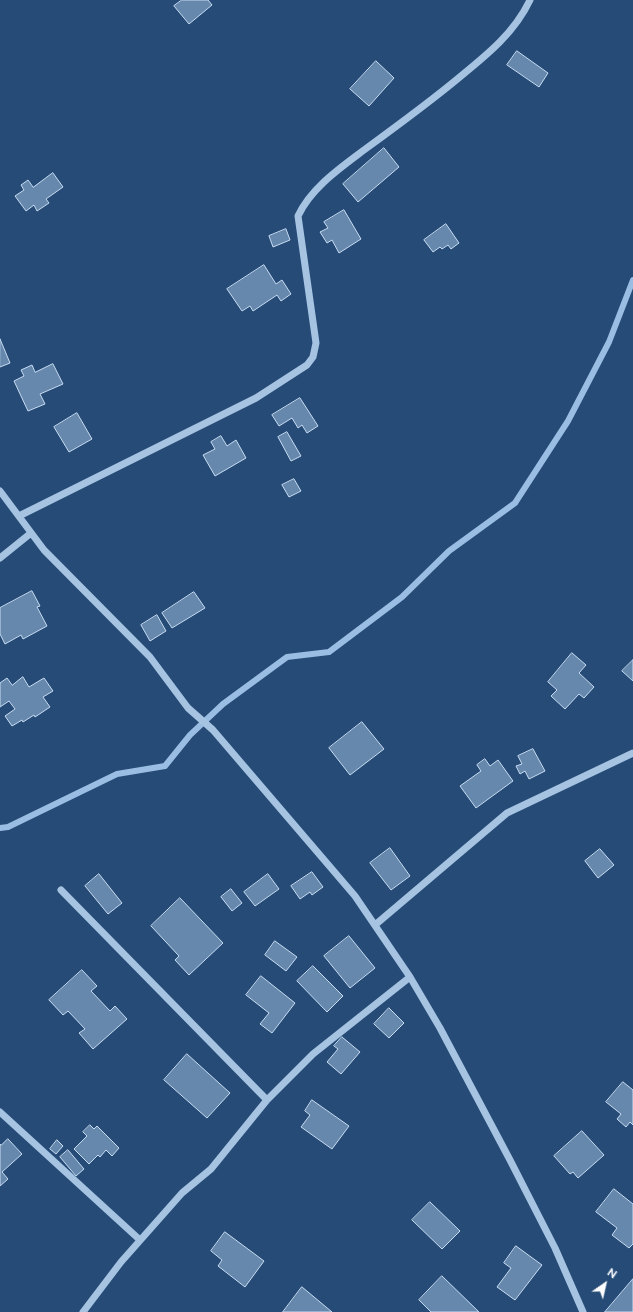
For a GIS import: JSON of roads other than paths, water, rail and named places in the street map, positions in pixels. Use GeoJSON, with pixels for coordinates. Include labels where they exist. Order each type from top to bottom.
{"type":"FeatureCollection","features":[{"type":"Feature","properties":{"kind":"street"},"geometry":{"type":"LineString","coordinates":[[19,516],[256,398],[307,365],[313,357],[316,343],[298,216],[303,206],[314,192],[350,161],[441,93],[494,49],[521,18],[530,0]]}},
{"type":"Feature","properties":{"kind":"street"},"geometry":{"type":"LineString","coordinates":[[0,491],[44,550],[150,657],[188,708],[212,730],[355,896],[410,977],[510,1160],[555,1248],[583,1312]]}},
{"type":"Feature","properties":{"kind":"street"},"geometry":{"type":"LineString","coordinates":[[0,558],[31,533]]}},
{"type":"Feature","properties":{"kind":"street"},"geometry":{"type":"LineString","coordinates":[[375,925],[507,813],[633,752]]}},
{"type":"Feature","properties":{"kind":"street"},"geometry":{"type":"LineString","coordinates":[[60,890],[267,1100]]}},
{"type":"Feature","properties":{"kind":"street"},"geometry":{"type":"LineString","coordinates":[[83,1312],[121,1262],[140,1240],[182,1193],[211,1169],[267,1100],[313,1054],[410,977]]}},
{"type":"Feature","properties":{"kind":"street"},"geometry":{"type":"LineString","coordinates":[[0,1112],[140,1240]]}},
{"type":"Feature","properties":{"kind":"waterway"},"geometry":{"type":"LineString","coordinates":[[0,828],[8,827],[117,774],[165,766],[190,735],[223,704],[287,657],[329,652],[402,597],[449,551],[515,503],[568,421],[609,342],[633,280]]}}]}
